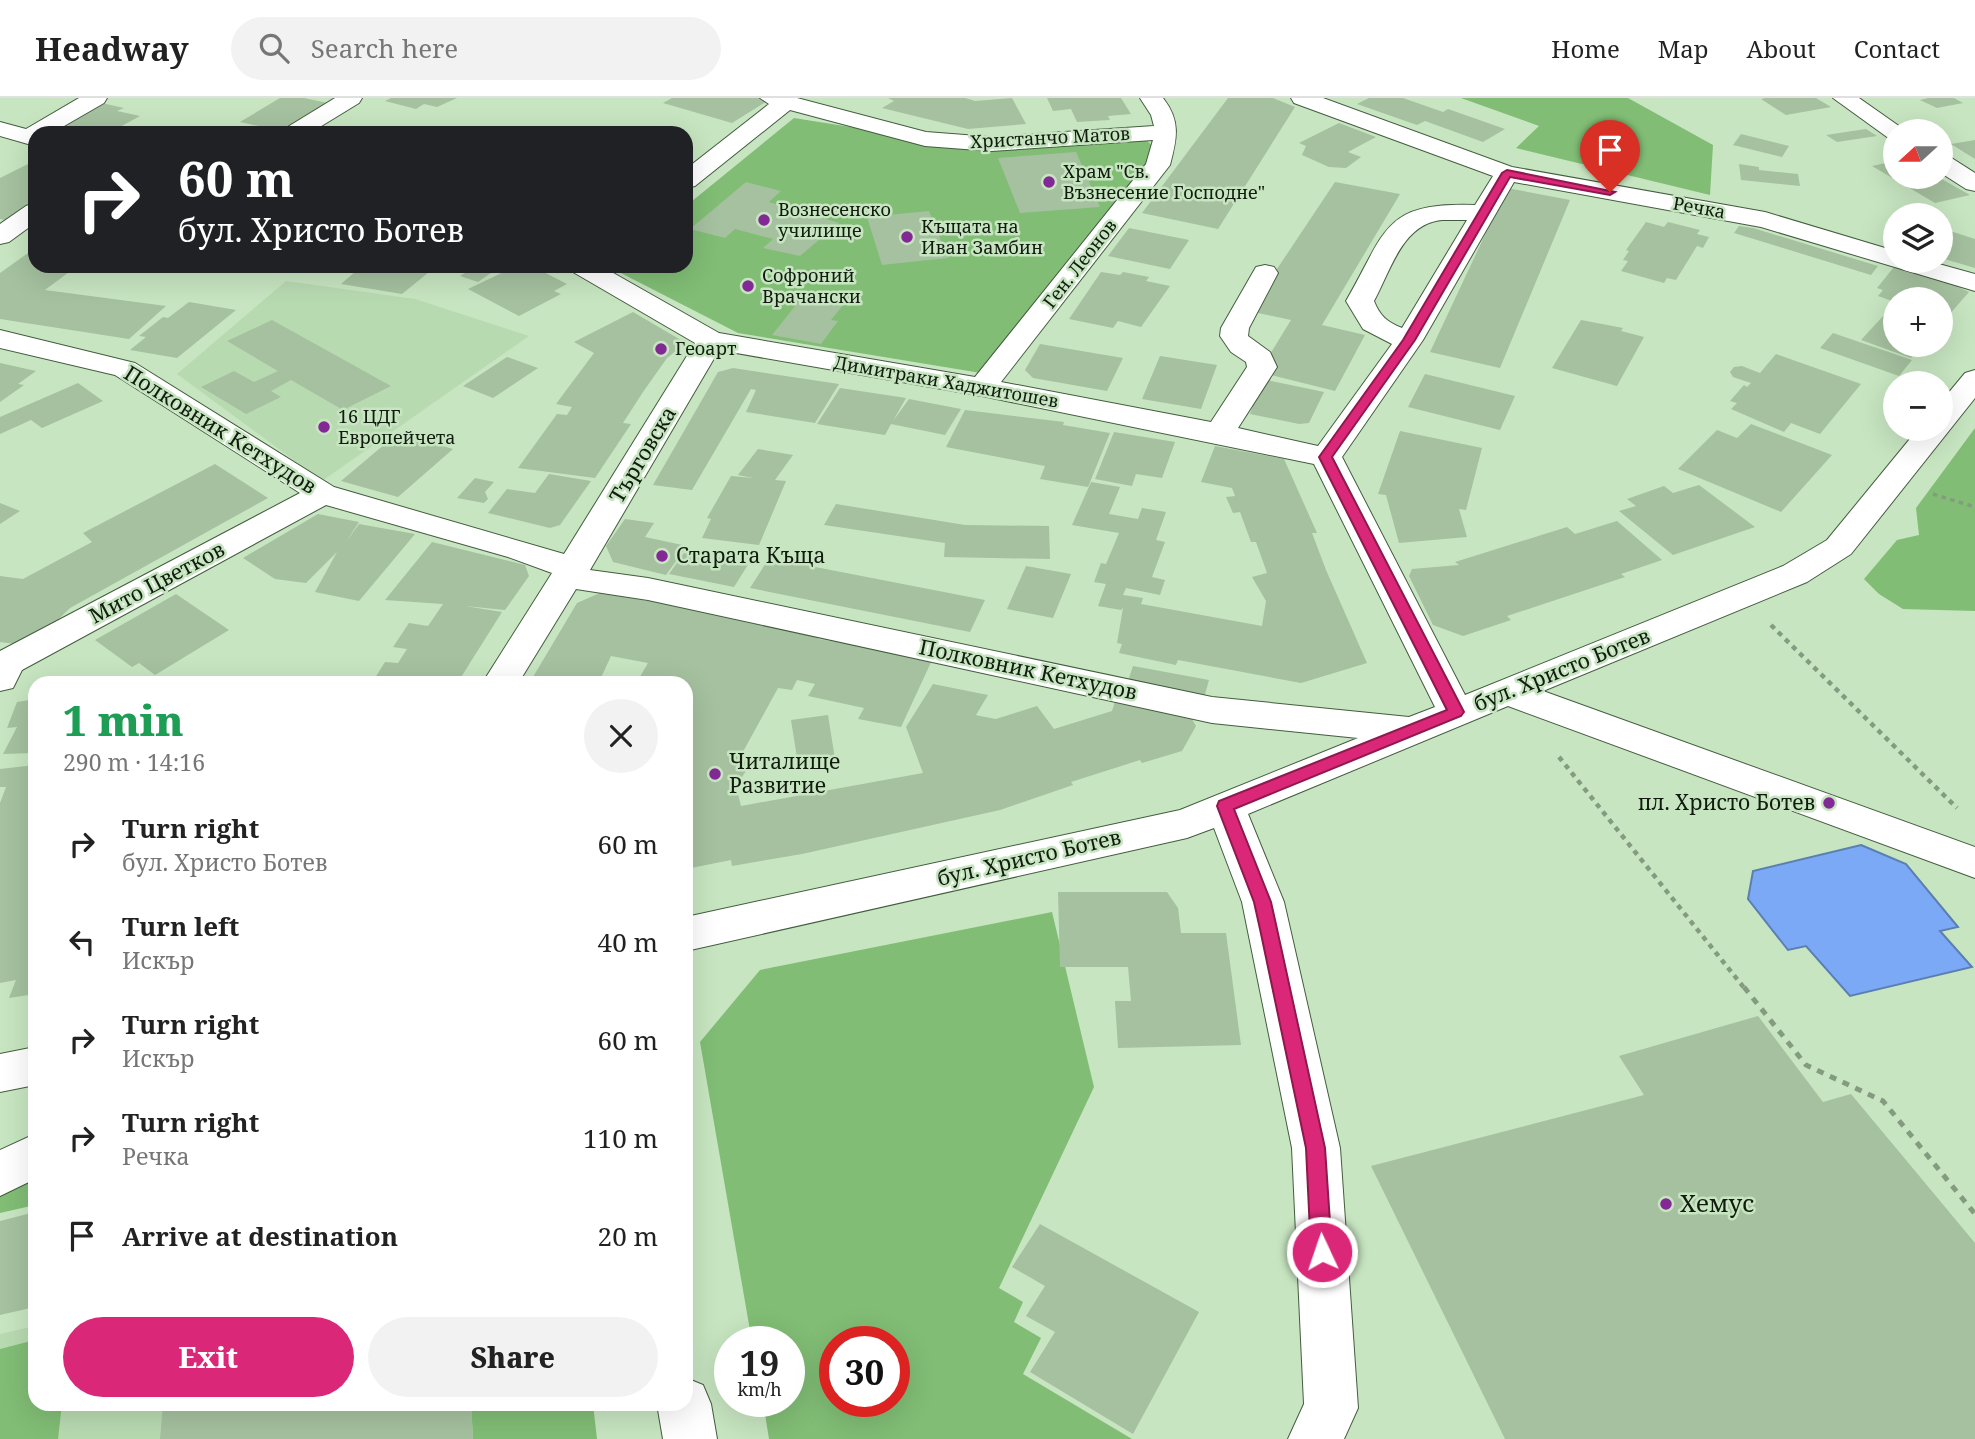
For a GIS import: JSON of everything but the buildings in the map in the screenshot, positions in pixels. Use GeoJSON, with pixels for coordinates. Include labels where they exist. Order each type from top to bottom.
{"type":"FeatureCollection","features":[{"type":"Feature","properties":{"kind":"street"},"geometry":{"type":"LineString","coordinates":[[49,126],[96,98]]}},
{"type":"Feature","properties":{"kind":"street"},"geometry":{"type":"LineString","coordinates":[[305,126],[351,98]]}},
{"type":"Feature","properties":{"kind":"street"},"geometry":{"type":"LineString","coordinates":[[1151,98],[1165,114],[1166,132]]}},
{"type":"Feature","properties":{"kind":"street","name":"Речка"},"geometry":{"type":"LineString","coordinates":[[1303,98],[1507,173],[1765,220],[1883,255]]}},
{"type":"Feature","properties":{"kind":"street"},"geometry":{"type":"LineString","coordinates":[[1843,98],[1883,124]]}},
{"type":"Feature","properties":{"kind":"street"},"geometry":{"type":"LineString","coordinates":[[693,175],[779,100]]}},
{"type":"Feature","properties":{"kind":"street","name":"Христанчо Матов"},"geometry":{"type":"LineString","coordinates":[[779,100],[925,139],[991,144],[1166,132]]}},
{"type":"Feature","properties":{"kind":"street"},"geometry":{"type":"LineString","coordinates":[[0,129],[28,134]]}},
{"type":"Feature","properties":{"kind":"street","name":"Ген. Леонов"},"geometry":{"type":"LineString","coordinates":[[982,387],[1158,165],[1166,132]]}},
{"type":"Feature","properties":{"kind":"street"},"geometry":{"type":"LineString","coordinates":[[1953,170],[1975,184]]}},
{"type":"Feature","properties":{"kind":"street"},"geometry":{"type":"LineString","coordinates":[[1456,712],[1326,457],[1409,340],[1507,173]]}},
{"type":"Feature","properties":{"kind":"street"},"geometry":{"type":"LineString","coordinates":[[1409,340],[1382,331],[1366,318],[1360,301],[1398,235],[1405,224],[1421,216],[1438,213],[1483,213]]}},
{"type":"Feature","properties":{"kind":"street"},"geometry":{"type":"LineString","coordinates":[[0,236],[28,216]]}},
{"type":"Feature","properties":{"kind":"street","name":"Димитраки Хаджитошев"},"geometry":{"type":"LineString","coordinates":[[594,273],[711,340],[982,387],[1219,433],[1326,457]]}},
{"type":"Feature","properties":{"kind":"street"},"geometry":{"type":"LineString","coordinates":[[1219,433],[1262,367],[1260,358],[1241,346],[1234,336],[1235,328],[1265,273]]}},
{"type":"Feature","properties":{"kind":"street","name":"Речка"},"geometry":{"type":"LineString","coordinates":[[1942,273],[1975,283]]}},
{"type":"Feature","properties":{"kind":"street","name":"Полковник Кетхудов"},"geometry":{"type":"LineString","coordinates":[[0,339],[125,369],[323,494],[520,550],[570,573],[1212,710],[1411,730]]}},
{"type":"Feature","properties":{"kind":"street","name":"Търговска"},"geometry":{"type":"LineString","coordinates":[[505,676],[711,340]]}},
{"type":"Feature","properties":{"kind":"street"},"geometry":{"type":"LineString","coordinates":[[1953,406],[1975,379]]}},
{"type":"Feature","properties":{"kind":"street","name":"бул. Христо Ботев"},"geometry":{"type":"LineString","coordinates":[[693,932],[1187,823],[1795,574],[1839,547],[1924,441]]}},
{"type":"Feature","properties":{"kind":"street","name":"Мито Цветков"},"geometry":{"type":"LineString","coordinates":[[2,668],[323,494]]}},
{"type":"Feature","properties":{"kind":"street"},"geometry":{"type":"LineString","coordinates":[[1507,691],[1975,863]]}},
{"type":"Feature","properties":{"kind":"street"},"geometry":{"type":"LineString","coordinates":[[1225,806],[1263,902],[1316,1148],[1331,1408],[1315,1439]]}},
{"type":"Feature","properties":{"kind":"street"},"geometry":{"type":"LineString","coordinates":[[0,1073],[28,1067]]}},
{"type":"Feature","properties":{"kind":"street"},"geometry":{"type":"LineString","coordinates":[[0,1174],[28,1159]]}},
{"type":"Feature","properties":{"kind":"street"},"geometry":{"type":"LineString","coordinates":[[685,1411],[690,1439]]}},
{"type":"Feature","properties":{"kind":"path"},"geometry":{"type":"LineString","coordinates":[[1743,597],[1965,816]]}},
{"type":"Feature","properties":{"kind":"path"},"geometry":{"type":"LineString","coordinates":[[1558,755],[1807,1065],[1883,1101],[1975,1214]]}},
{"type":"Feature","properties":{"kind":"shaded area","name":"16 ЦДГ Европейчета"},"geometry":{"type":"Polygon","coordinates":[[[286,281],[415,299],[529,336],[322,481],[177,374],[286,281]]]}},
{"type":"Feature","properties":{"kind":"shaded area"},"geometry":{"type":"Polygon","coordinates":[[[28,1328],[28,1411],[471,1411],[473,1439],[0,1439],[0,1334],[28,1328]]]}},
{"type":"Feature","properties":{"kind":"green space"},"geometry":{"type":"Polygon","coordinates":[[[1461,98],[1628,98],[1713,145],[1710,195],[1516,148],[1539,126],[1461,98]]]}},
{"type":"Feature","properties":{"kind":"green space"},"geometry":{"type":"Polygon","coordinates":[[[794,118],[995,150],[1146,140],[1161,153],[981,373],[738,333],[621,273],[693,273],[693,200],[794,118]]]}},
{"type":"Feature","properties":{"kind":"green space"},"geometry":{"type":"Polygon","coordinates":[[[1975,428],[1975,611],[1903,609],[1879,594],[1864,579],[1897,540],[1919,535],[1916,508],[1975,428]]]}},
{"type":"Feature","properties":{"kind":"green space"},"geometry":{"type":"Polygon","coordinates":[[[1052,912],[1094,1087],[999,1288],[1023,1302],[1014,1322],[1041,1338],[1023,1374],[1132,1439],[769,1439],[765,1417],[805,1417],[805,1326],[749,1326],[700,1042],[760,970],[1052,912]]]}},
{"type":"Feature","properties":{"kind":"green space"},"geometry":{"type":"Polygon","coordinates":[[[28,1164],[28,1207],[0,1213],[0,1192],[28,1164]]]}},
{"type":"Feature","properties":{"kind":"green space"},"geometry":{"type":"Polygon","coordinates":[[[28,1342],[28,1411],[61,1411],[58,1439],[0,1439],[0,1349],[28,1342]]]}},
{"type":"Feature","properties":{"kind":"green space"},"geometry":{"type":"Polygon","coordinates":[[[471,1411],[594,1411],[597,1439],[473,1439],[471,1411]]]}},
{"type":"Feature","properties":{"kind":"water"},"geometry":{"type":"Polygon","coordinates":[[[1861,845],[1906,864],[1958,927],[1940,931],[1972,967],[1850,996],[1806,946],[1788,950],[1748,899],[1753,871],[1861,845]]]}},
{"type":"Feature","properties":{"kind":"place","name":"Храм \"Св. Възнесение Господне\""},"geometry":{"type":"Point","coordinates":[1049,182]}},
{"type":"Feature","properties":{"kind":"place","name":"Вознесенско училище"},"geometry":{"type":"Point","coordinates":[764,220]}},
{"type":"Feature","properties":{"kind":"place","name":"Къщата на Иван Замбин"},"geometry":{"type":"Point","coordinates":[907,237]}},
{"type":"Feature","properties":{"kind":"place","name":"Софроний Врачански"},"geometry":{"type":"Point","coordinates":[748,286]}},
{"type":"Feature","properties":{"kind":"place","name":"Геоарт"},"geometry":{"type":"Point","coordinates":[661,349]}},
{"type":"Feature","properties":{"kind":"place","name":"16 ЦДГ Европейчета"},"geometry":{"type":"Point","coordinates":[324,427]}},
{"type":"Feature","properties":{"kind":"place","name":"Старата Къща"},"geometry":{"type":"Point","coordinates":[662,556]}},
{"type":"Feature","properties":{"kind":"place","name":"Читалище Развитие"},"geometry":{"type":"Point","coordinates":[715,774]}},
{"type":"Feature","properties":{"kind":"place","name":"пл. Христо Ботев"},"geometry":{"type":"Point","coordinates":[1829,803]}},
{"type":"Feature","properties":{"kind":"place","name":"Хемус"},"geometry":{"type":"Point","coordinates":[1666,1204]}},
{"type":"Feature","properties":{"kind":"route"},"geometry":{"type":"LineString","coordinates":[[1322,1252],[1316,1148],[1269,929],[1263,902],[1225,806],[1456,712],[1326,457],[1409,340],[1507,173],[1610,192]]}}]}
